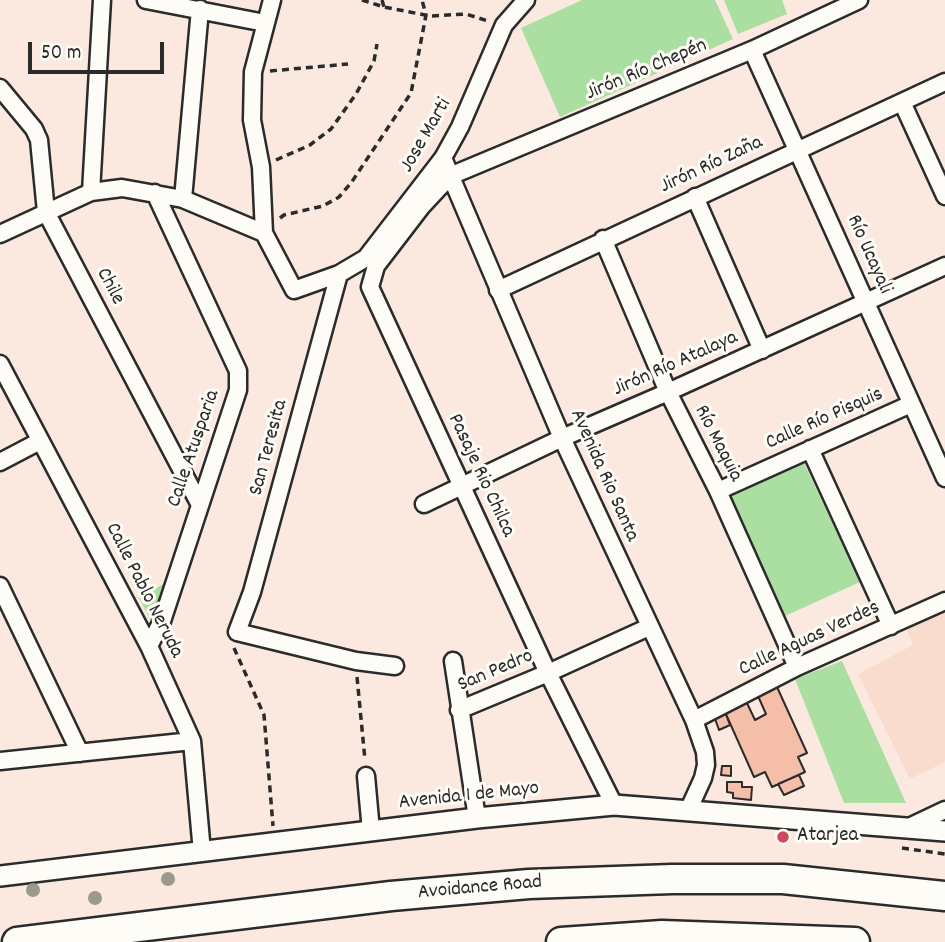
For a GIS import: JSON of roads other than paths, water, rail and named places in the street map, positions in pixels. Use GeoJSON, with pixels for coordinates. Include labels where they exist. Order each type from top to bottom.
{"type":"FeatureCollection","features":[{"type":"Feature","properties":{"kind":"highway","name":"Avoidance Road"},"geometry":{"type":"LineString","coordinates":[[17,942],[391,896],[529,884],[783,878],[945,896]]}},
{"type":"Feature","properties":{"kind":"highway"},"geometry":{"type":"LineString","coordinates":[[561,942],[673,939],[855,942]]}},
{"type":"Feature","properties":{"kind":"street"},"geometry":{"type":"LineString","coordinates":[[91,192],[102,0]]}},
{"type":"Feature","properties":{"kind":"street"},"geometry":{"type":"LineString","coordinates":[[146,0],[265,23]]}},
{"type":"Feature","properties":{"kind":"street"},"geometry":{"type":"LineString","coordinates":[[0,234],[91,192],[122,188],[183,199],[264,233],[261,167],[252,120],[253,72],[272,0]]}},
{"type":"Feature","properties":{"kind":"street","name":"Jose Marti"},"geometry":{"type":"LineString","coordinates":[[264,233],[294,290],[340,274],[366,258],[443,158],[460,127],[504,25],[526,0]]}},
{"type":"Feature","properties":{"kind":"street","name":"Jirón Río Chepén"},"geometry":{"type":"LineString","coordinates":[[450,176],[752,50],[859,0]]}},
{"type":"Feature","properties":{"kind":"street"},"geometry":{"type":"LineString","coordinates":[[183,199],[200,9]]}},
{"type":"Feature","properties":{"kind":"street","name":"Río Ucayali"},"geometry":{"type":"LineString","coordinates":[[752,50],[945,478]]}},
{"type":"Feature","properties":{"kind":"street","name":"Jirón Río Zaña"},"geometry":{"type":"LineString","coordinates":[[498,290],[945,82]]}},
{"type":"Feature","properties":{"kind":"street","name":"Chile"},"geometry":{"type":"LineString","coordinates":[[0,88],[28,121],[39,140],[46,212],[199,503]]}},
{"type":"Feature","properties":{"kind":"street"},"geometry":{"type":"LineString","coordinates":[[902,102],[945,196]]}},
{"type":"Feature","properties":{"kind":"street","name":"Avenida Rio Santa"},"geometry":{"type":"LineString","coordinates":[[443,158],[562,438],[694,720],[705,752],[706,765],[688,811]]}},
{"type":"Feature","properties":{"kind":"street","name":"Pasaje Rio Chilca"},"geometry":{"type":"LineString","coordinates":[[450,176],[422,206],[376,267],[370,287],[548,673],[614,805]]}},
{"type":"Feature","properties":{"kind":"street","name":"Calle Atusparia"},"geometry":{"type":"LineString","coordinates":[[149,646],[162,621],[237,390],[238,370],[155,193]]}},
{"type":"Feature","properties":{"kind":"street"},"geometry":{"type":"LineString","coordinates":[[695,197],[762,350]]}},
{"type":"Feature","properties":{"kind":"street","name":"Río Maquia"},"geometry":{"type":"LineString","coordinates":[[603,239],[668,392],[718,491],[797,667]]}},
{"type":"Feature","properties":{"kind":"street","name":"Jirón Río Atalaya"},"geometry":{"type":"LineString","coordinates":[[424,504],[562,438],[945,266]]}},
{"type":"Feature","properties":{"kind":"street","name":"San Teresita"},"geometry":{"type":"LineString","coordinates":[[340,274],[252,592],[237,632],[356,661],[395,666]]}},
{"type":"Feature","properties":{"kind":"street","name":"Calle Pablo Neruda"},"geometry":{"type":"LineString","coordinates":[[0,364],[149,646],[192,741],[202,852]]}},
{"type":"Feature","properties":{"kind":"street","name":"Calle Río Pisquis"},"geometry":{"type":"LineString","coordinates":[[718,491],[911,404]]}},
{"type":"Feature","properties":{"kind":"street"},"geometry":{"type":"LineString","coordinates":[[0,462],[40,441]]}},
{"type":"Feature","properties":{"kind":"street"},"geometry":{"type":"LineString","coordinates":[[810,449],[891,626]]}},
{"type":"Feature","properties":{"kind":"street"},"geometry":{"type":"LineString","coordinates":[[0,586],[7,615],[80,753]]}},
{"type":"Feature","properties":{"kind":"street","name":"Calle Aguas Verdes"},"geometry":{"type":"LineString","coordinates":[[694,720],[797,667],[945,601]]}},
{"type":"Feature","properties":{"kind":"street","name":"San Pedro"},"geometry":{"type":"LineString","coordinates":[[477,818],[459,710],[649,627]]}},
{"type":"Feature","properties":{"kind":"street"},"geometry":{"type":"LineString","coordinates":[[453,662],[459,710]]}},
{"type":"Feature","properties":{"kind":"street"},"geometry":{"type":"LineString","coordinates":[[2,758],[192,741]]}},
{"type":"Feature","properties":{"kind":"street"},"geometry":{"type":"LineString","coordinates":[[366,776],[371,831]]}},
{"type":"Feature","properties":{"kind":"street","name":"Avenida 1 de Mayo"},"geometry":{"type":"LineString","coordinates":[[0,876],[477,818],[614,805],[945,831]]}},
{"type":"Feature","properties":{"kind":"street"},"geometry":{"type":"LineString","coordinates":[[907,828],[945,810]]}},
{"type":"Feature","properties":{"kind":"place","name":"Atarjea"},"geometry":{"type":"Point","coordinates":[783,837]}}]}
